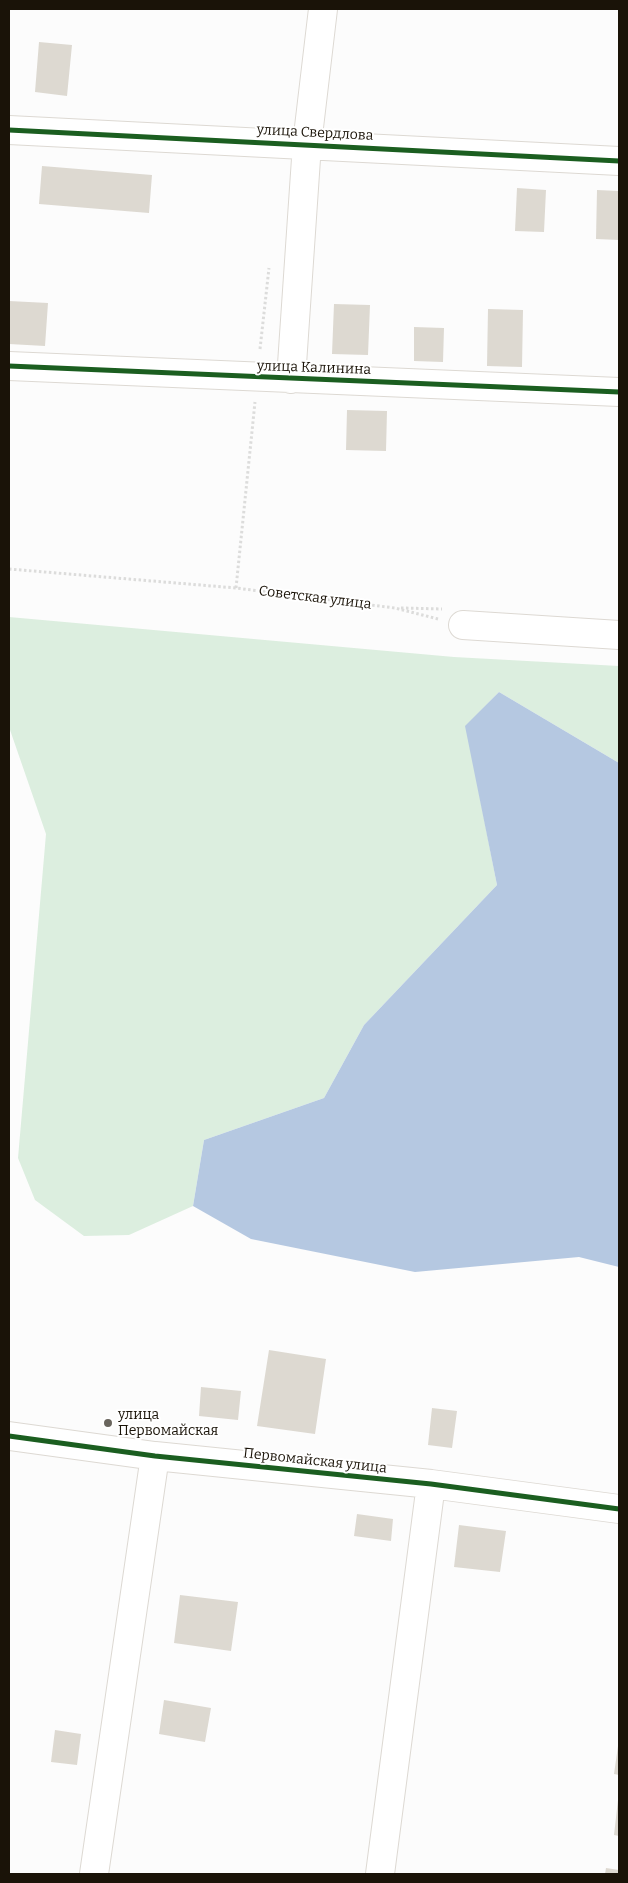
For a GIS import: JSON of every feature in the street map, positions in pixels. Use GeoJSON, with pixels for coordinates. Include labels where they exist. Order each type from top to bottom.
{"type":"FeatureCollection","features":[{"type":"Feature","properties":{"kind":"street"},"geometry":{"type":"LineString","coordinates":[[291,379],[307,144],[323,9]]}},
{"type":"Feature","properties":{"kind":"street","name":"улица Свердлова"},"geometry":{"type":"LineString","coordinates":[[9,130],[619,161]]}},
{"type":"Feature","properties":{"kind":"street","name":"улица Калинина"},"geometry":{"type":"LineString","coordinates":[[9,366],[619,392]]}},
{"type":"Feature","properties":{"kind":"street"},"geometry":{"type":"LineString","coordinates":[[463,625],[619,635]]}},
{"type":"Feature","properties":{"kind":"street","name":"Первомайская улица"},"geometry":{"type":"LineString","coordinates":[[9,1436],[155,1456],[431,1484],[619,1509]]}},
{"type":"Feature","properties":{"kind":"street"},"geometry":{"type":"LineString","coordinates":[[94,1874],[155,1456]]}},
{"type":"Feature","properties":{"kind":"street"},"geometry":{"type":"LineString","coordinates":[[380,1874],[431,1484]]}},
{"type":"Feature","properties":{"kind":"path"},"geometry":{"type":"LineString","coordinates":[[236,588],[270,260]]}},
{"type":"Feature","properties":{"kind":"green space"},"geometry":{"type":"Polygon","coordinates":[[[9,617],[454,657],[619,666],[619,763],[499,692],[466,726],[497,885],[364,1025],[324,1098],[204,1140],[193,1206],[129,1235],[84,1236],[35,1200],[18,1158],[46,834],[9,727],[9,617]]]}},
{"type":"Feature","properties":{"kind":"water"},"geometry":{"type":"Polygon","coordinates":[[[499,692],[619,763],[619,1267],[579,1257],[415,1272],[251,1239],[193,1206],[204,1140],[324,1098],[364,1025],[497,885],[465,726],[499,692]]]}},
{"type":"Feature","properties":{"kind":"building"},"geometry":{"type":"Polygon","coordinates":[[[39,42],[72,45],[67,96],[35,92],[39,42]]]}},
{"type":"Feature","properties":{"kind":"building"},"geometry":{"type":"Polygon","coordinates":[[[42,166],[152,175],[149,213],[39,204],[42,166]]]}},
{"type":"Feature","properties":{"kind":"building"},"geometry":{"type":"Polygon","coordinates":[[[517,188],[546,190],[544,232],[515,231],[517,188]]]}},
{"type":"Feature","properties":{"kind":"building"},"geometry":{"type":"Polygon","coordinates":[[[597,190],[619,191],[619,240],[596,239],[597,190]]]}},
{"type":"Feature","properties":{"kind":"building"},"geometry":{"type":"Polygon","coordinates":[[[9,301],[48,303],[45,346],[9,344],[9,301]]]}},
{"type":"Feature","properties":{"kind":"building"},"geometry":{"type":"Polygon","coordinates":[[[334,304],[370,305],[368,355],[332,354],[334,304]]]}},
{"type":"Feature","properties":{"kind":"building"},"geometry":{"type":"Polygon","coordinates":[[[488,309],[523,310],[522,367],[487,366],[488,309]]]}},
{"type":"Feature","properties":{"kind":"building"},"geometry":{"type":"Polygon","coordinates":[[[414,327],[444,328],[443,362],[414,361],[414,327]]]}},
{"type":"Feature","properties":{"kind":"building"},"geometry":{"type":"Polygon","coordinates":[[[347,410],[387,411],[386,451],[346,450],[347,410]]]}},
{"type":"Feature","properties":{"kind":"building"},"geometry":{"type":"Polygon","coordinates":[[[269,1350],[326,1359],[315,1434],[257,1426],[269,1350]]]}},
{"type":"Feature","properties":{"kind":"building"},"geometry":{"type":"Polygon","coordinates":[[[201,1387],[241,1391],[238,1420],[199,1416],[201,1387]]]}},
{"type":"Feature","properties":{"kind":"building"},"geometry":{"type":"Polygon","coordinates":[[[432,1408],[457,1411],[452,1448],[428,1445],[432,1408]]]}},
{"type":"Feature","properties":{"kind":"building"},"geometry":{"type":"Polygon","coordinates":[[[357,1514],[393,1519],[391,1541],[354,1536],[357,1514]]]}},
{"type":"Feature","properties":{"kind":"building"},"geometry":{"type":"Polygon","coordinates":[[[459,1525],[506,1531],[500,1572],[454,1567],[459,1525]]]}},
{"type":"Feature","properties":{"kind":"building"},"geometry":{"type":"Polygon","coordinates":[[[180,1595],[238,1602],[231,1651],[174,1643],[180,1595]]]}},
{"type":"Feature","properties":{"kind":"building"},"geometry":{"type":"Polygon","coordinates":[[[164,1700],[211,1708],[205,1742],[159,1734],[164,1700]]]}},
{"type":"Feature","properties":{"kind":"building"},"geometry":{"type":"Polygon","coordinates":[[[55,1730],[81,1734],[77,1765],[51,1762],[55,1730]]]}},
{"type":"Feature","properties":{"kind":"building"},"geometry":{"type":"Polygon","coordinates":[[[619,1746],[619,1775],[614,1774],[619,1746]]]}},
{"type":"Feature","properties":{"kind":"building"},"geometry":{"type":"Polygon","coordinates":[[[619,1800],[619,1836],[614,1835],[619,1800]]]}},
{"type":"Feature","properties":{"kind":"building"},"geometry":{"type":"Polygon","coordinates":[[[606,1868],[619,1870],[619,1874],[605,1874],[606,1868]]]}},
{"type":"Feature","properties":{"kind":"cycle path"},"geometry":{"type":"LineString","coordinates":[[9,130],[619,161]]}},
{"type":"Feature","properties":{"kind":"cycle path"},"geometry":{"type":"LineString","coordinates":[[9,366],[619,392]]}},
{"type":"Feature","properties":{"kind":"cycle path"},"geometry":{"type":"LineString","coordinates":[[9,1436],[155,1456],[431,1484],[619,1509]]}},
{"type":"Feature","properties":{"kind":"place","name":"улица Первомайская"},"geometry":{"type":"Point","coordinates":[108,1423]}}]}
